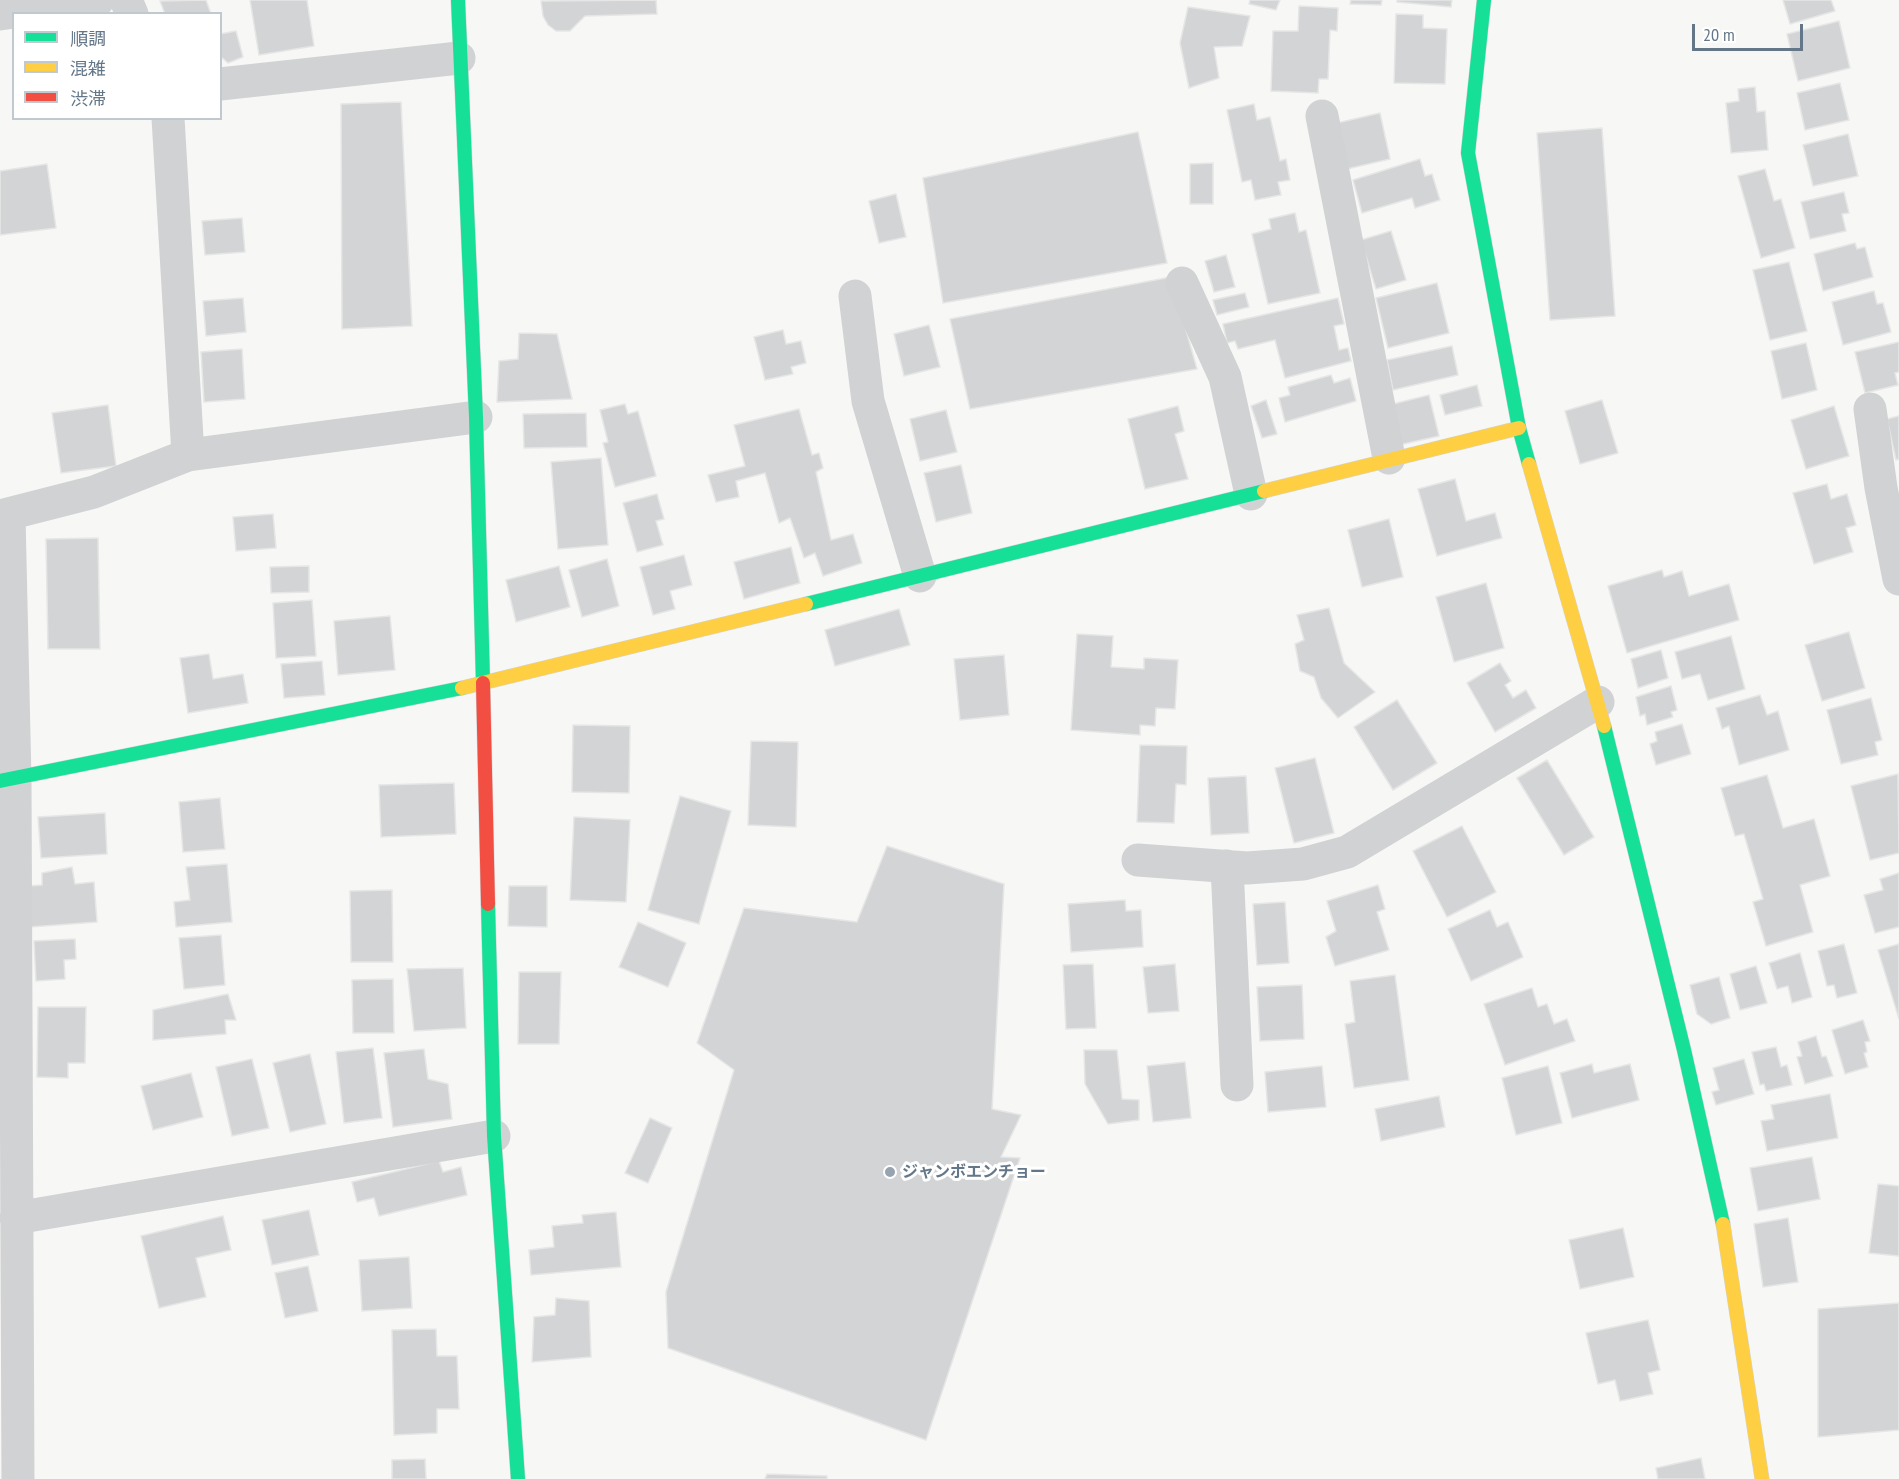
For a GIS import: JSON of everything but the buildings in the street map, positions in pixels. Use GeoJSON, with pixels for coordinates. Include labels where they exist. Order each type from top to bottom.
{"type":"FeatureCollection","features":[{"type":"Feature","properties":{"kind":"street"},"geometry":{"type":"LineString","coordinates":[[6,9],[98,0]]}},
{"type":"Feature","properties":{"kind":"street"},"geometry":{"type":"LineString","coordinates":[[458,0],[476,417],[480,684],[494,1136],[519,1479]]}},
{"type":"Feature","properties":{"kind":"street"},"geometry":{"type":"LineString","coordinates":[[1484,0],[1468,153],[1519,428],[1598,702],[1684,1050],[1723,1223],[1762,1479]]}},
{"type":"Feature","properties":{"kind":"street"},"geometry":{"type":"LineString","coordinates":[[222,84],[459,58]]}},
{"type":"Feature","properties":{"kind":"street"},"geometry":{"type":"LineString","coordinates":[[1322,116],[1389,458]]}},
{"type":"Feature","properties":{"kind":"street"},"geometry":{"type":"LineString","coordinates":[[168,120],[188,455]]}},
{"type":"Feature","properties":{"kind":"street"},"geometry":{"type":"LineString","coordinates":[[1182,283],[1225,376],[1251,494]]}},
{"type":"Feature","properties":{"kind":"street"},"geometry":{"type":"LineString","coordinates":[[855,297],[868,401],[920,576]]}},
{"type":"Feature","properties":{"kind":"street"},"geometry":{"type":"LineString","coordinates":[[1870,409],[1890,488],[1899,579]]}},
{"type":"Feature","properties":{"kind":"street"},"geometry":{"type":"LineString","coordinates":[[18,1479],[16,1218],[8,1136],[8,780],[4,515],[94,492],[188,455],[476,417]]}},
{"type":"Feature","properties":{"kind":"street"},"geometry":{"type":"LineString","coordinates":[[8,780],[480,684],[1389,458],[1519,428]]}},
{"type":"Feature","properties":{"kind":"street"},"geometry":{"type":"LineString","coordinates":[[1138,860],[1247,868],[1304,864],[1347,852],[1598,702]]}},
{"type":"Feature","properties":{"kind":"street"},"geometry":{"type":"LineString","coordinates":[[1227,866],[1238,1085]]}},
{"type":"Feature","properties":{"kind":"street"},"geometry":{"type":"LineString","coordinates":[[16,1218],[494,1136]]}},
{"type":"Feature","properties":{"kind":"traffic: fast"},"geometry":{"type":"LineString","coordinates":[[458,0],[476,417],[483,683]]}},
{"type":"Feature","properties":{"kind":"traffic: fast"},"geometry":{"type":"LineString","coordinates":[[1484,0],[1468,153],[1519,428],[1529,464]]}},
{"type":"Feature","properties":{"kind":"traffic: fast"},"geometry":{"type":"LineString","coordinates":[[806,604],[1264,491]]}},
{"type":"Feature","properties":{"kind":"traffic: fast"},"geometry":{"type":"LineString","coordinates":[[0,781],[462,688]]}},
{"type":"Feature","properties":{"kind":"traffic: fast"},"geometry":{"type":"LineString","coordinates":[[1604,726],[1684,1050],[1723,1224]]}},
{"type":"Feature","properties":{"kind":"traffic: fast"},"geometry":{"type":"LineString","coordinates":[[488,904],[494,1136],[518,1479]]}},
{"type":"Feature","properties":{"kind":"traffic: slow"},"geometry":{"type":"LineString","coordinates":[[1264,491],[1519,428]]}},
{"type":"Feature","properties":{"kind":"traffic: slow"},"geometry":{"type":"LineString","coordinates":[[1529,464],[1604,726]]}},
{"type":"Feature","properties":{"kind":"traffic: slow"},"geometry":{"type":"LineString","coordinates":[[462,688],[806,604]]}},
{"type":"Feature","properties":{"kind":"traffic: slow"},"geometry":{"type":"LineString","coordinates":[[1723,1224],[1762,1479]]}},
{"type":"Feature","properties":{"kind":"traffic: jam"},"geometry":{"type":"LineString","coordinates":[[483,683],[488,904]]}},
{"type":"Feature","properties":{"kind":"place","name":"ジャンボエンチョー"},"geometry":{"type":"Point","coordinates":[890,1172]}}]}
